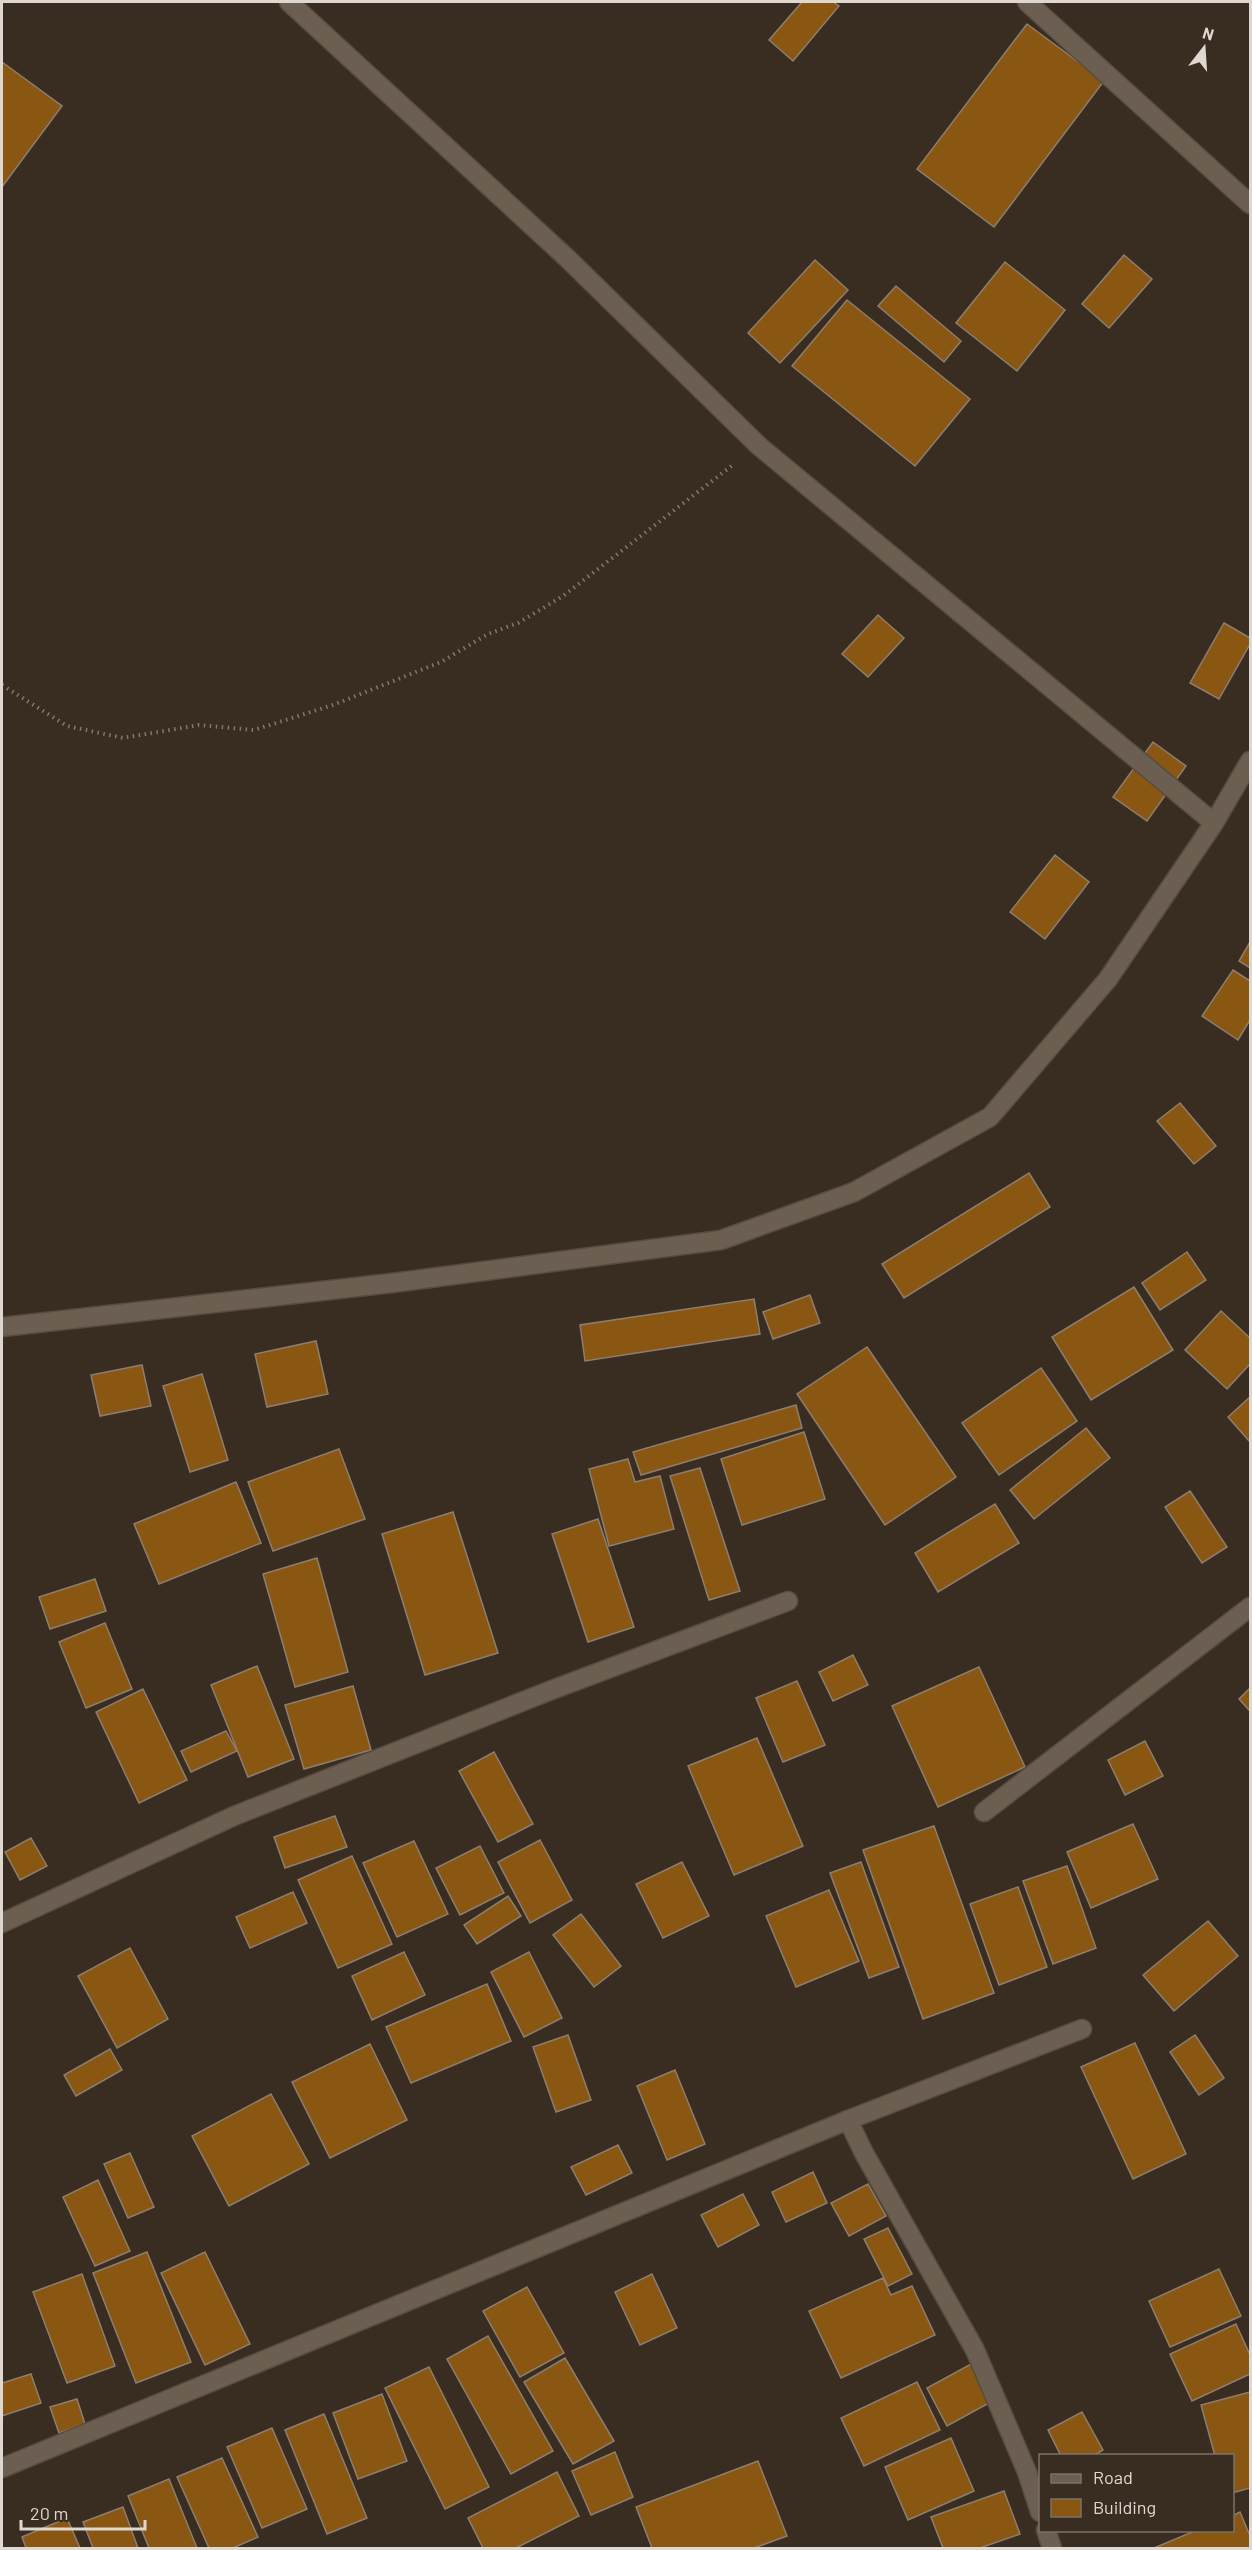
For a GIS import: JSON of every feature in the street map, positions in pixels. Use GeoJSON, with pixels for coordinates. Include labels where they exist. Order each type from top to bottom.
{"type":"FeatureCollection","features":[{"type":"Feature","properties":{"kind":"street"},"geometry":{"type":"LineString","coordinates":[[289,2],[568,259],[759,446],[1214,823]]}},
{"type":"Feature","properties":{"kind":"street"},"geometry":{"type":"LineString","coordinates":[[1027,2],[1251,204]]}},
{"type":"Feature","properties":{"kind":"street"},"geometry":{"type":"LineString","coordinates":[[2,1327],[392,1283],[721,1240],[854,1192],[990,1117],[1108,979],[1214,823],[1251,761]]}},
{"type":"Feature","properties":{"kind":"street"},"geometry":{"type":"LineString","coordinates":[[2,1923],[234,1816],[538,1695],[788,1600]]}},
{"type":"Feature","properties":{"kind":"street"},"geometry":{"type":"LineString","coordinates":[[984,1812],[1251,1607]]}},
{"type":"Feature","properties":{"kind":"street"},"geometry":{"type":"LineString","coordinates":[[2,2468],[848,2120],[1082,2029]]}},
{"type":"Feature","properties":{"kind":"street"},"geometry":{"type":"LineString","coordinates":[[848,2120],[864,2153],[975,2350],[1027,2472],[1039,2506]]}},
{"type":"Feature","properties":{"kind":"street"},"geometry":{"type":"LineString","coordinates":[[1047,2532],[1052,2548]]}},
{"type":"Feature","properties":{"kind":"path"},"geometry":{"type":"LineString","coordinates":[[2,685],[67,726],[123,738],[199,725],[254,730],[333,705],[441,662],[488,634],[518,623],[563,596],[759,446]]}},
{"type":"Feature","properties":{"kind":"building"},"geometry":{"type":"Polygon","coordinates":[[[802,2],[833,2],[839,6],[793,61],[769,40],[802,2]]]}},
{"type":"Feature","properties":{"kind":"building"},"geometry":{"type":"Polygon","coordinates":[[[1027,24],[1104,81],[994,227],[917,169],[1027,24]]]}},
{"type":"Feature","properties":{"kind":"building"},"geometry":{"type":"Polygon","coordinates":[[[2,62],[62,106],[2,187],[2,62]]]}},
{"type":"Feature","properties":{"kind":"building"},"geometry":{"type":"Polygon","coordinates":[[[1124,255],[1152,279],[1109,328],[1082,304],[1124,255]]]}},
{"type":"Feature","properties":{"kind":"building"},"geometry":{"type":"Polygon","coordinates":[[[815,260],[848,290],[780,363],[748,333],[815,260]]]}},
{"type":"Feature","properties":{"kind":"building"},"geometry":{"type":"Polygon","coordinates":[[[1005,262],[1065,310],[1017,371],[956,323],[1005,262]]]}},
{"type":"Feature","properties":{"kind":"building"},"geometry":{"type":"Polygon","coordinates":[[[896,286],[961,341],[944,362],[878,306],[896,286]]]}},
{"type":"Feature","properties":{"kind":"building"},"geometry":{"type":"Polygon","coordinates":[[[847,300],[970,399],[915,466],[792,366],[847,300]]]}},
{"type":"Feature","properties":{"kind":"building"},"geometry":{"type":"Polygon","coordinates":[[[878,615],[904,638],[868,677],[842,654],[878,615]]]}},
{"type":"Feature","properties":{"kind":"building"},"geometry":{"type":"Polygon","coordinates":[[[1224,623],[1250,638],[1250,644],[1219,699],[1190,683],[1224,623]]]}},
{"type":"Feature","properties":{"kind":"building"},"geometry":{"type":"Polygon","coordinates":[[[1153,742],[1186,766],[1147,821],[1113,797],[1153,742]]]}},
{"type":"Feature","properties":{"kind":"building"},"geometry":{"type":"Polygon","coordinates":[[[1055,855],[1089,882],[1045,939],[1010,912],[1055,855]]]}},
{"type":"Feature","properties":{"kind":"building"},"geometry":{"type":"Polygon","coordinates":[[[1250,942],[1250,968],[1239,961],[1250,942]]]}},
{"type":"Feature","properties":{"kind":"building"},"geometry":{"type":"Polygon","coordinates":[[[1233,970],[1250,981],[1250,1020],[1238,1040],[1202,1016],[1233,970]]]}},
{"type":"Feature","properties":{"kind":"building"},"geometry":{"type":"Polygon","coordinates":[[[1180,1103],[1216,1146],[1194,1164],[1157,1121],[1180,1103]]]}},
{"type":"Feature","properties":{"kind":"building"},"geometry":{"type":"Polygon","coordinates":[[[1029,1173],[1050,1207],[904,1298],[882,1264],[1029,1173]]]}},
{"type":"Feature","properties":{"kind":"building"},"geometry":{"type":"Polygon","coordinates":[[[1187,1252],[1206,1280],[1160,1310],[1142,1283],[1187,1252]]]}},
{"type":"Feature","properties":{"kind":"building"},"geometry":{"type":"Polygon","coordinates":[[[1134,1287],[1173,1350],[1091,1400],[1052,1337],[1134,1287]]]}},
{"type":"Feature","properties":{"kind":"building"},"geometry":{"type":"Polygon","coordinates":[[[810,1295],[820,1323],[773,1339],[763,1312],[810,1295]]]}},
{"type":"Feature","properties":{"kind":"building"},"geometry":{"type":"Polygon","coordinates":[[[754,1299],[760,1334],[585,1361],[580,1325],[754,1299]]]}},
{"type":"Feature","properties":{"kind":"building"},"geometry":{"type":"Polygon","coordinates":[[[1221,1311],[1250,1338],[1250,1364],[1227,1389],[1185,1350],[1221,1311]]]}},
{"type":"Feature","properties":{"kind":"building"},"geometry":{"type":"Polygon","coordinates":[[[316,1341],[328,1394],[267,1407],[255,1354],[316,1341]]]}},
{"type":"Feature","properties":{"kind":"building"},"geometry":{"type":"Polygon","coordinates":[[[867,1347],[956,1477],[885,1525],[797,1394],[867,1347]]]}},
{"type":"Feature","properties":{"kind":"building"},"geometry":{"type":"Polygon","coordinates":[[[142,1365],[151,1406],[100,1416],[91,1375],[142,1365]]]}},
{"type":"Feature","properties":{"kind":"building"},"geometry":{"type":"Polygon","coordinates":[[[1041,1368],[1077,1421],[999,1475],[962,1423],[1041,1368]]]}},
{"type":"Feature","properties":{"kind":"building"},"geometry":{"type":"Polygon","coordinates":[[[202,1374],[228,1460],[190,1472],[163,1386],[202,1374]]]}},
{"type":"Feature","properties":{"kind":"building"},"geometry":{"type":"Polygon","coordinates":[[[1250,1397],[1250,1442],[1228,1417],[1250,1397]]]}},
{"type":"Feature","properties":{"kind":"building"},"geometry":{"type":"Polygon","coordinates":[[[796,1405],[802,1428],[641,1475],[633,1452],[796,1405]]]}},
{"type":"Feature","properties":{"kind":"building"},"geometry":{"type":"Polygon","coordinates":[[[1086,1428],[1110,1458],[1034,1519],[1010,1490],[1086,1428]]]}},
{"type":"Feature","properties":{"kind":"building"},"geometry":{"type":"Polygon","coordinates":[[[804,1432],[825,1499],[742,1525],[721,1459],[804,1432]]]}},
{"type":"Feature","properties":{"kind":"building"},"geometry":{"type":"Polygon","coordinates":[[[339,1449],[365,1519],[273,1551],[248,1482],[339,1449]]]}},
{"type":"Feature","properties":{"kind":"building"},"geometry":{"type":"Polygon","coordinates":[[[628,1459],[635,1482],[660,1476],[674,1529],[609,1546],[589,1469],[628,1459]]]}},
{"type":"Feature","properties":{"kind":"building"},"geometry":{"type":"Polygon","coordinates":[[[700,1468],[740,1591],[709,1600],[670,1476],[700,1468]]]}},
{"type":"Feature","properties":{"kind":"building"},"geometry":{"type":"Polygon","coordinates":[[[236,1482],[261,1543],[159,1584],[134,1524],[236,1482]]]}},
{"type":"Feature","properties":{"kind":"building"},"geometry":{"type":"Polygon","coordinates":[[[1190,1491],[1227,1547],[1202,1563],[1165,1507],[1190,1491]]]}},
{"type":"Feature","properties":{"kind":"building"},"geometry":{"type":"Polygon","coordinates":[[[995,1504],[1019,1543],[938,1592],[915,1553],[995,1504]]]}},
{"type":"Feature","properties":{"kind":"building"},"geometry":{"type":"Polygon","coordinates":[[[453,1512],[498,1653],[425,1675],[382,1534],[453,1512]]]}},
{"type":"Feature","properties":{"kind":"building"},"geometry":{"type":"Polygon","coordinates":[[[598,1519],[634,1627],[588,1642],[552,1534],[598,1519]]]}},
{"type":"Feature","properties":{"kind":"building"},"geometry":{"type":"Polygon","coordinates":[[[317,1558],[348,1672],[295,1687],[263,1574],[317,1558]]]}},
{"type":"Feature","properties":{"kind":"building"},"geometry":{"type":"Polygon","coordinates":[[[95,1579],[106,1611],[50,1629],[39,1597],[95,1579]]]}},
{"type":"Feature","properties":{"kind":"building"},"geometry":{"type":"Polygon","coordinates":[[[105,1623],[132,1689],[86,1708],[59,1642],[105,1623]]]}},
{"type":"Feature","properties":{"kind":"building"},"geometry":{"type":"Polygon","coordinates":[[[853,1655],[868,1685],[833,1701],[819,1672],[853,1655]]]}},
{"type":"Feature","properties":{"kind":"building"},"geometry":{"type":"Polygon","coordinates":[[[257,1666],[294,1759],[248,1777],[211,1685],[257,1666]]]}},
{"type":"Feature","properties":{"kind":"building"},"geometry":{"type":"Polygon","coordinates":[[[979,1667],[1025,1767],[938,1807],[892,1706],[979,1667]]]}},
{"type":"Feature","properties":{"kind":"building"},"geometry":{"type":"Polygon","coordinates":[[[797,1681],[825,1745],[783,1762],[756,1698],[797,1681]]]}},
{"type":"Feature","properties":{"kind":"building"},"geometry":{"type":"Polygon","coordinates":[[[353,1686],[371,1750],[304,1769],[285,1705],[353,1686]]]}},
{"type":"Feature","properties":{"kind":"building"},"geometry":{"type":"Polygon","coordinates":[[[1250,1688],[1250,1711],[1239,1699],[1250,1688]]]}},
{"type":"Feature","properties":{"kind":"building"},"geometry":{"type":"Polygon","coordinates":[[[143,1689],[187,1780],[139,1803],[96,1712],[143,1689]]]}},
{"type":"Feature","properties":{"kind":"building"},"geometry":{"type":"Polygon","coordinates":[[[226,1731],[237,1751],[191,1772],[181,1751],[226,1731]]]}},
{"type":"Feature","properties":{"kind":"building"},"geometry":{"type":"Polygon","coordinates":[[[757,1738],[803,1846],[734,1875],[688,1766],[757,1738]]]}},
{"type":"Feature","properties":{"kind":"building"},"geometry":{"type":"Polygon","coordinates":[[[1145,1741],[1163,1776],[1125,1795],[1108,1760],[1145,1741]]]}},
{"type":"Feature","properties":{"kind":"building"},"geometry":{"type":"Polygon","coordinates":[[[494,1752],[533,1824],[498,1842],[459,1771],[494,1752]]]}},
{"type":"Feature","properties":{"kind":"building"},"geometry":{"type":"Polygon","coordinates":[[[335,1816],[347,1847],[285,1868],[274,1837],[335,1816]]]}},
{"type":"Feature","properties":{"kind":"building"},"geometry":{"type":"Polygon","coordinates":[[[1133,1824],[1158,1879],[1091,1908],[1067,1852],[1133,1824]]]}},
{"type":"Feature","properties":{"kind":"building"},"geometry":{"type":"Polygon","coordinates":[[[934,1826],[994,1993],[923,2019],[863,1850],[934,1826]]]}},
{"type":"Feature","properties":{"kind":"building"},"geometry":{"type":"Polygon","coordinates":[[[31,1838],[47,1866],[20,1880],[5,1852],[31,1838]]]}},
{"type":"Feature","properties":{"kind":"building"},"geometry":{"type":"Polygon","coordinates":[[[540,1840],[572,1900],[530,1923],[498,1862],[540,1840]]]}},
{"type":"Feature","properties":{"kind":"building"},"geometry":{"type":"Polygon","coordinates":[[[414,1841],[448,1914],[397,1937],[363,1863],[414,1841]]]}},
{"type":"Feature","properties":{"kind":"building"},"geometry":{"type":"Polygon","coordinates":[[[480,1846],[504,1893],[460,1915],[436,1868],[480,1846]]]}},
{"type":"Feature","properties":{"kind":"building"},"geometry":{"type":"Polygon","coordinates":[[[352,1856],[392,1944],[338,1968],[298,1880],[352,1856]]]}},
{"type":"Feature","properties":{"kind":"building"},"geometry":{"type":"Polygon","coordinates":[[[682,1862],[709,1916],[663,1938],[636,1884],[682,1862]]]}},
{"type":"Feature","properties":{"kind":"building"},"geometry":{"type":"Polygon","coordinates":[[[861,1862],[899,1967],[869,1978],[830,1873],[861,1862]]]}},
{"type":"Feature","properties":{"kind":"building"},"geometry":{"type":"Polygon","coordinates":[[[1067,1866],[1096,1948],[1053,1964],[1023,1881],[1067,1866]]]}},
{"type":"Feature","properties":{"kind":"building"},"geometry":{"type":"Polygon","coordinates":[[[1018,1887],[1047,1967],[999,1985],[970,1904],[1018,1887]]]}},
{"type":"Feature","properties":{"kind":"building"},"geometry":{"type":"Polygon","coordinates":[[[829,1890],[859,1961],[796,1987],[766,1916],[829,1890]]]}},
{"type":"Feature","properties":{"kind":"building"},"geometry":{"type":"Polygon","coordinates":[[[293,1892],[307,1923],[250,1948],[236,1917],[293,1892]]]}},
{"type":"Feature","properties":{"kind":"building"},"geometry":{"type":"Polygon","coordinates":[[[508,1896],[521,1916],[477,1944],[464,1925],[508,1896]]]}},
{"type":"Feature","properties":{"kind":"building"},"geometry":{"type":"Polygon","coordinates":[[[581,1914],[621,1966],[594,1987],[553,1935],[581,1914]]]}},
{"type":"Feature","properties":{"kind":"building"},"geometry":{"type":"Polygon","coordinates":[[[1208,1921],[1238,1956],[1174,2011],[1143,1975],[1208,1921]]]}},
{"type":"Feature","properties":{"kind":"building"},"geometry":{"type":"Polygon","coordinates":[[[130,1948],[168,2019],[117,2048],[78,1976],[130,1948]]]}},
{"type":"Feature","properties":{"kind":"building"},"geometry":{"type":"Polygon","coordinates":[[[404,1952],[425,1995],[372,2020],[352,1976],[404,1952]]]}},
{"type":"Feature","properties":{"kind":"building"},"geometry":{"type":"Polygon","coordinates":[[[529,1952],[562,2018],[524,2037],[491,1972],[529,1952]]]}},
{"type":"Feature","properties":{"kind":"building"},"geometry":{"type":"Polygon","coordinates":[[[487,1984],[511,2041],[411,2083],[386,2027],[487,1984]]]}},
{"type":"Feature","properties":{"kind":"building"},"geometry":{"type":"Polygon","coordinates":[[[568,2035],[591,2100],[556,2112],[533,2047],[568,2035]]]}},
{"type":"Feature","properties":{"kind":"building"},"geometry":{"type":"Polygon","coordinates":[[[1195,2035],[1224,2078],[1199,2095],[1170,2052],[1195,2035]]]}},
{"type":"Feature","properties":{"kind":"building"},"geometry":{"type":"Polygon","coordinates":[[[1135,2043],[1186,2154],[1133,2179],[1081,2067],[1135,2043]]]}},
{"type":"Feature","properties":{"kind":"building"},"geometry":{"type":"Polygon","coordinates":[[[370,2044],[407,2120],[330,2158],[292,2082],[370,2044]]]}},
{"type":"Feature","properties":{"kind":"building"},"geometry":{"type":"Polygon","coordinates":[[[110,2049],[122,2070],[76,2096],[64,2075],[110,2049]]]}},
{"type":"Feature","properties":{"kind":"building"},"geometry":{"type":"Polygon","coordinates":[[[675,2070],[705,2144],[667,2160],[637,2086],[675,2070]]]}},
{"type":"Feature","properties":{"kind":"building"},"geometry":{"type":"Polygon","coordinates":[[[271,2094],[309,2164],[229,2206],[192,2136],[271,2094]]]}},
{"type":"Feature","properties":{"kind":"building"},"geometry":{"type":"Polygon","coordinates":[[[618,2145],[632,2173],[586,2195],[571,2167],[618,2145]]]}},
{"type":"Feature","properties":{"kind":"building"},"geometry":{"type":"Polygon","coordinates":[[[130,2153],[154,2207],[128,2218],[104,2164],[130,2153]]]}},
{"type":"Feature","properties":{"kind":"building"},"geometry":{"type":"Polygon","coordinates":[[[813,2172],[827,2203],[786,2222],[772,2192],[813,2172]]]}},
{"type":"Feature","properties":{"kind":"building"},"geometry":{"type":"Polygon","coordinates":[[[98,2180],[130,2251],[95,2266],[63,2197],[98,2180]]]}},
{"type":"Feature","properties":{"kind":"building"},"geometry":{"type":"Polygon","coordinates":[[[868,2184],[886,2216],[849,2236],[831,2203],[868,2184]]]}},
{"type":"Feature","properties":{"kind":"building"},"geometry":{"type":"Polygon","coordinates":[[[743,2194],[759,2225],[718,2247],[701,2215],[743,2194]]]}},
{"type":"Feature","properties":{"kind":"building"},"geometry":{"type":"Polygon","coordinates":[[[888,2228],[912,2274],[888,2286],[864,2239],[888,2228]]]}},
{"type":"Feature","properties":{"kind":"building"},"geometry":{"type":"Polygon","coordinates":[[[147,2252],[191,2362],[136,2383],[93,2273],[147,2252]]]}},
{"type":"Feature","properties":{"kind":"building"},"geometry":{"type":"Polygon","coordinates":[[[205,2252],[250,2344],[205,2365],[161,2273],[205,2252]]]}},
{"type":"Feature","properties":{"kind":"building"},"geometry":{"type":"Polygon","coordinates":[[[1219,2269],[1241,2316],[1170,2347],[1149,2301],[1219,2269]]]}},
{"type":"Feature","properties":{"kind":"building"},"geometry":{"type":"Polygon","coordinates":[[[82,2274],[115,2366],[67,2383],[33,2292],[82,2274]]]}},
{"type":"Feature","properties":{"kind":"building"},"geometry":{"type":"Polygon","coordinates":[[[652,2274],[677,2328],[640,2345],[615,2292],[652,2274]]]}},
{"type":"Feature","properties":{"kind":"building"},"geometry":{"type":"Polygon","coordinates":[[[883,2278],[891,2295],[912,2286],[935,2335],[841,2378],[809,2311],[883,2278]]]}},
{"type":"Feature","properties":{"kind":"building"},"geometry":{"type":"Polygon","coordinates":[[[527,2287],[564,2353],[520,2377],[483,2311],[527,2287]]]}},
{"type":"Feature","properties":{"kind":"building"},"geometry":{"type":"Polygon","coordinates":[[[1236,2324],[1250,2355],[1250,2374],[1192,2401],[1170,2354],[1236,2324]]]}},
{"type":"Feature","properties":{"kind":"building"},"geometry":{"type":"Polygon","coordinates":[[[488,2336],[553,2451],[511,2474],[447,2359],[488,2336]]]}},
{"type":"Feature","properties":{"kind":"building"},"geometry":{"type":"Polygon","coordinates":[[[565,2358],[614,2441],[573,2464],[524,2382],[565,2358]]]}},
{"type":"Feature","properties":{"kind":"building"},"geometry":{"type":"Polygon","coordinates":[[[971,2364],[991,2402],[947,2426],[927,2388],[971,2364]]]}},
{"type":"Feature","properties":{"kind":"building"},"geometry":{"type":"Polygon","coordinates":[[[429,2367],[489,2487],[445,2509],[385,2388],[429,2367]]]}},
{"type":"Feature","properties":{"kind":"building"},"geometry":{"type":"Polygon","coordinates":[[[31,2374],[41,2403],[2,2416],[2,2383],[31,2374]]]}},
{"type":"Feature","properties":{"kind":"building"},"geometry":{"type":"Polygon","coordinates":[[[917,2382],[940,2430],[864,2466],[841,2418],[917,2382]]]}},
{"type":"Feature","properties":{"kind":"building"},"geometry":{"type":"Polygon","coordinates":[[[1250,2392],[1250,2488],[1234,2492],[1234,2454],[1214,2454],[1201,2405],[1250,2392]]]}},
{"type":"Feature","properties":{"kind":"building"},"geometry":{"type":"Polygon","coordinates":[[[382,2394],[407,2461],[358,2479],[333,2413],[382,2394]]]}},
{"type":"Feature","properties":{"kind":"building"},"geometry":{"type":"Polygon","coordinates":[[[77,2399],[85,2424],[59,2433],[50,2407],[77,2399]]]}},
{"type":"Feature","properties":{"kind":"building"},"geometry":{"type":"Polygon","coordinates":[[[1082,2412],[1103,2450],[1096,2454],[1060,2454],[1048,2430],[1082,2412]]]}},
{"type":"Feature","properties":{"kind":"building"},"geometry":{"type":"Polygon","coordinates":[[[324,2414],[367,2518],[327,2534],[285,2430],[324,2414]]]}},
{"type":"Feature","properties":{"kind":"building"},"geometry":{"type":"Polygon","coordinates":[[[272,2428],[307,2509],[262,2528],[227,2447],[272,2428]]]}},
{"type":"Feature","properties":{"kind":"building"},"geometry":{"type":"Polygon","coordinates":[[[951,2438],[974,2491],[908,2520],[885,2467],[951,2438]]]}},
{"type":"Feature","properties":{"kind":"building"},"geometry":{"type":"Polygon","coordinates":[[[615,2452],[633,2497],[591,2515],[572,2471],[615,2452]]]}},
{"type":"Feature","properties":{"kind":"building"},"geometry":{"type":"Polygon","coordinates":[[[222,2458],[258,2537],[233,2548],[209,2548],[177,2477],[222,2458]]]}},
{"type":"Feature","properties":{"kind":"building"},"geometry":{"type":"Polygon","coordinates":[[[758,2461],[787,2536],[754,2548],[652,2548],[636,2507],[758,2461]]]}},
{"type":"Feature","properties":{"kind":"building"},"geometry":{"type":"Polygon","coordinates":[[[557,2472],[579,2516],[516,2548],[483,2548],[468,2518],[557,2472]]]}},
{"type":"Feature","properties":{"kind":"building"},"geometry":{"type":"Polygon","coordinates":[[[169,2479],[197,2548],[149,2548],[128,2496],[169,2479]]]}},
{"type":"Feature","properties":{"kind":"building"},"geometry":{"type":"Polygon","coordinates":[[[1004,2491],[1020,2534],[980,2548],[943,2548],[931,2517],[1004,2491]]]}},
{"type":"Feature","properties":{"kind":"building"},"geometry":{"type":"Polygon","coordinates":[[[123,2507],[138,2548],[93,2548],[83,2522],[123,2507]]]}},
{"type":"Feature","properties":{"kind":"building"},"geometry":{"type":"Polygon","coordinates":[[[1240,2512],[1250,2536],[1250,2548],[1154,2548],[1192,2532],[1234,2532],[1234,2515],[1240,2512]]]}},
{"type":"Feature","properties":{"kind":"building"},"geometry":{"type":"Polygon","coordinates":[[[67,2518],[80,2548],[26,2548],[22,2537],[67,2518]]]}}]}
